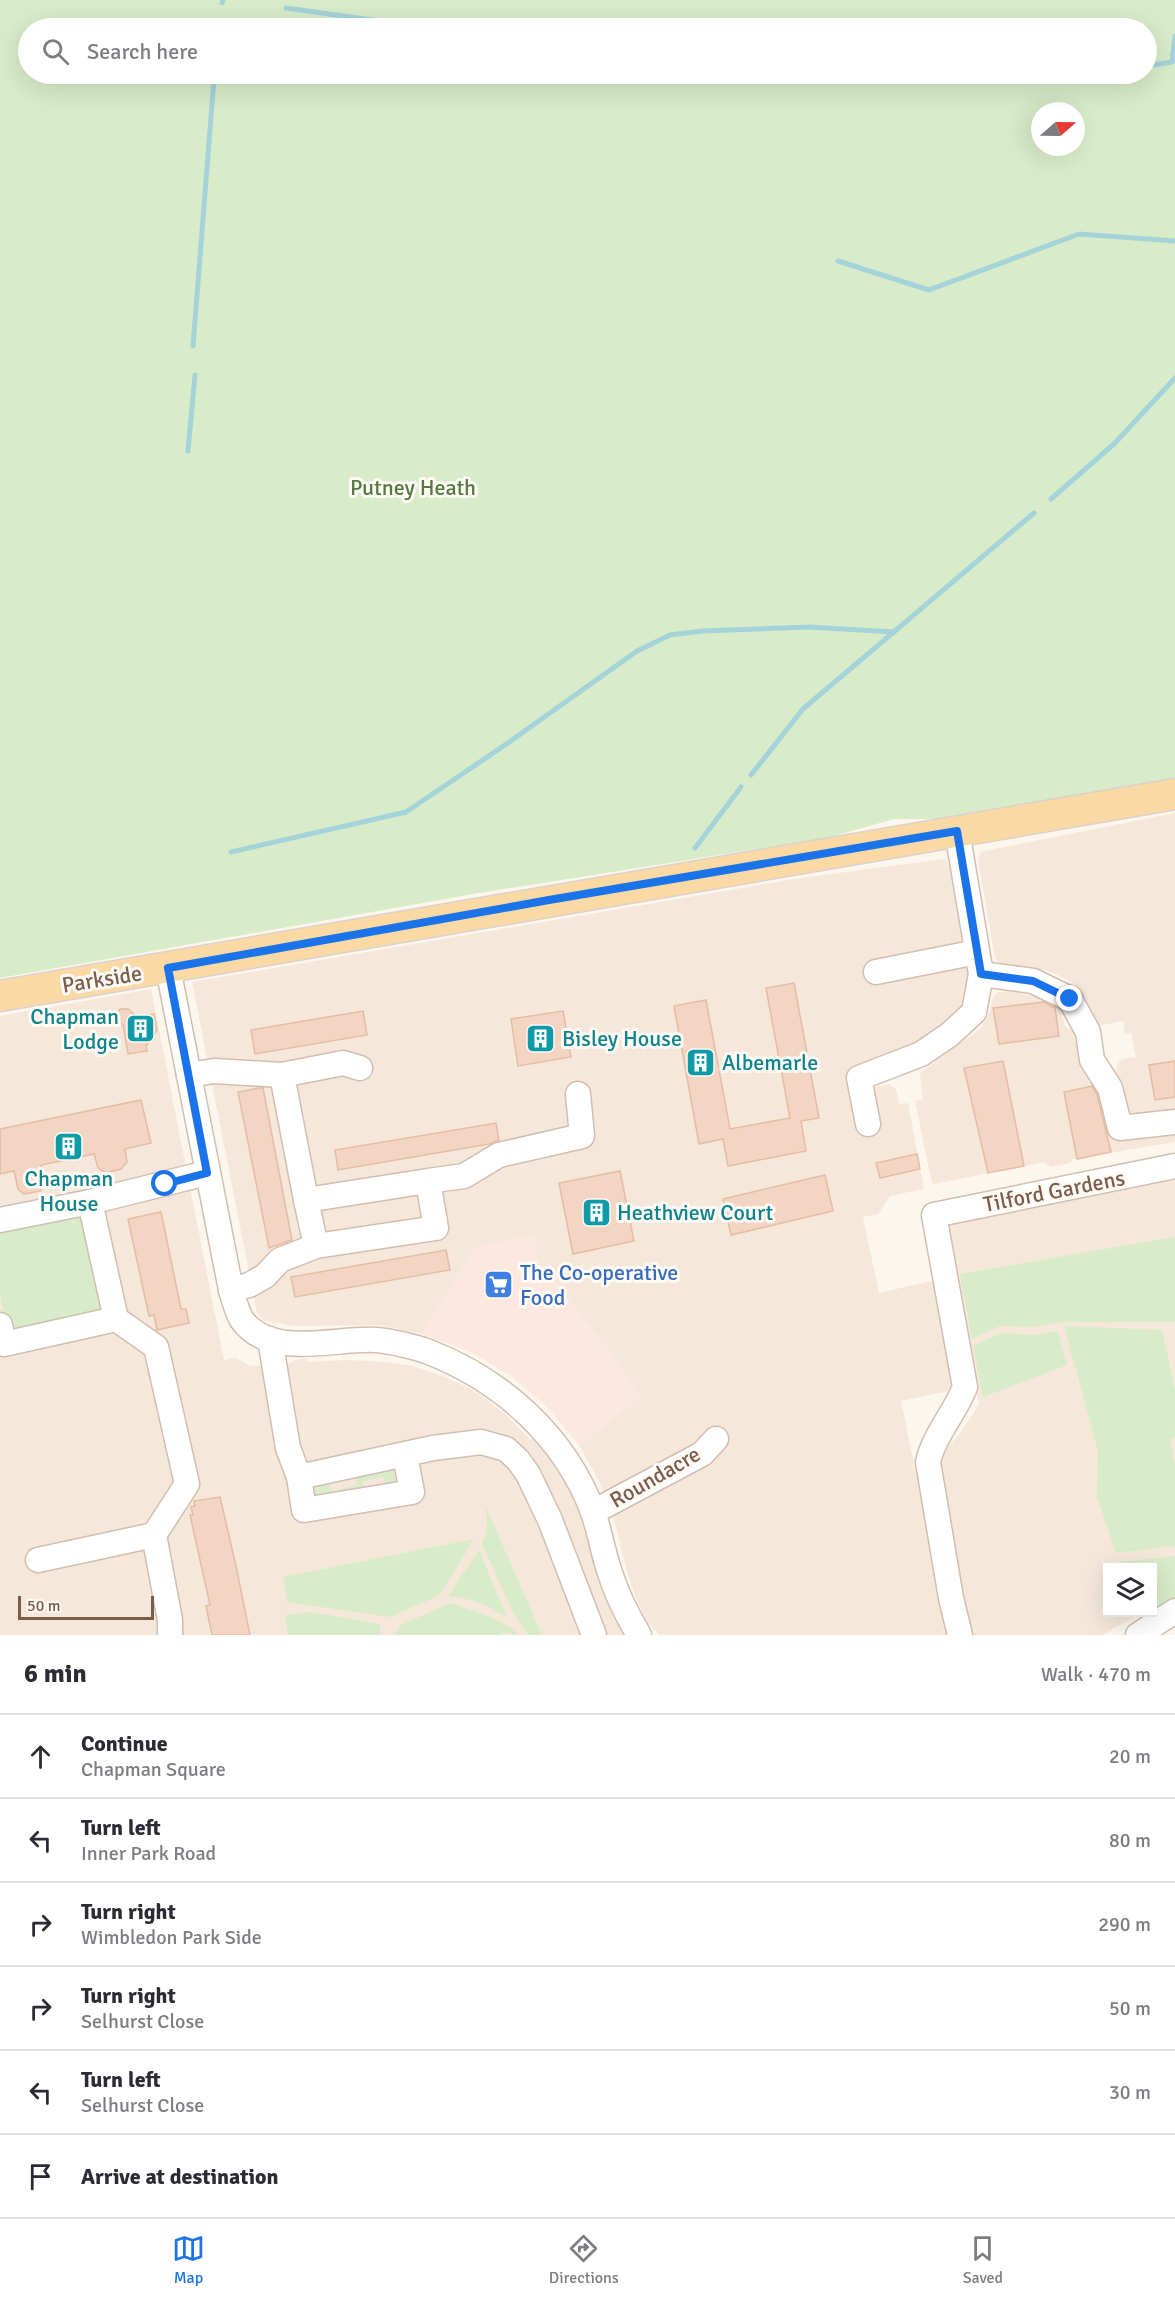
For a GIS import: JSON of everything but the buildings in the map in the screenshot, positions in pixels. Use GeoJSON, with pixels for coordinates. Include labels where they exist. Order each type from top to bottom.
{"type":"FeatureCollection","features":[{"type":"Feature","properties":{"kind":"main road","name":"Parkside"},"geometry":{"type":"LineString","coordinates":[[0,996],[1175,794]]}},
{"type":"Feature","properties":{"kind":"street"},"geometry":{"type":"LineString","coordinates":[[868,1124],[859,1077],[921,1054],[949,1035],[974,1012],[979,963],[957,831]]}},
{"type":"Feature","properties":{"kind":"street"},"geometry":{"type":"LineString","coordinates":[[876,972],[979,963],[1033,981],[1070,999],[1088,1032],[1092,1060],[1110,1088],[1120,1128],[1175,1122]]}},
{"type":"Feature","properties":{"kind":"street"},"geometry":{"type":"LineString","coordinates":[[168,968],[231,1290],[241,1319],[251,1329],[270,1339],[298,1345],[376,1340],[428,1352],[474,1373],[519,1404],[559,1449],[575,1473],[593,1512],[610,1574],[626,1614],[639,1635]]}},
{"type":"Feature","properties":{"kind":"street"},"geometry":{"type":"LineString","coordinates":[[189,1075],[214,1071],[282,1075],[343,1063],[360,1068]]}},
{"type":"Feature","properties":{"kind":"street"},"geometry":{"type":"LineString","coordinates":[[282,1075],[316,1246]]}},
{"type":"Feature","properties":{"kind":"street"},"geometry":{"type":"LineString","coordinates":[[306,1200],[464,1176],[499,1155],[582,1136],[578,1094]]}},
{"type":"Feature","properties":{"kind":"street","name":"Tilford Gardens"},"geometry":{"type":"LineString","coordinates":[[960,1635],[949,1587],[928,1462],[931,1449],[958,1404],[965,1387],[934,1215],[1175,1166]]}},
{"type":"Feature","properties":{"kind":"street"},"geometry":{"type":"LineString","coordinates":[[0,1221],[90,1202],[207,1173]]}},
{"type":"Feature","properties":{"kind":"street"},"geometry":{"type":"LineString","coordinates":[[231,1290],[249,1285],[265,1276],[280,1260],[316,1246],[436,1228],[428,1181]]}},
{"type":"Feature","properties":{"kind":"street"},"geometry":{"type":"LineString","coordinates":[[90,1202],[116,1319],[156,1347],[187,1484],[154,1535],[170,1620],[170,1635]]}},
{"type":"Feature","properties":{"kind":"street"},"geometry":{"type":"LineString","coordinates":[[0,1325],[4,1344],[116,1319]]}},
{"type":"Feature","properties":{"kind":"street"},"geometry":{"type":"LineString","coordinates":[[270,1339],[288,1448],[299,1477],[304,1510],[412,1492],[405,1455]]}},
{"type":"Feature","properties":{"kind":"street","name":"Roundacre"},"geometry":{"type":"LineString","coordinates":[[593,1512],[702,1454],[716,1439]]}},
{"type":"Feature","properties":{"kind":"street"},"geometry":{"type":"LineString","coordinates":[[299,1477],[433,1448],[481,1442],[506,1449],[518,1460],[550,1520],[594,1635],[626,1614]]}},
{"type":"Feature","properties":{"kind":"street"},"geometry":{"type":"LineString","coordinates":[[38,1560],[154,1535]]}},
{"type":"Feature","properties":{"kind":"street"},"geometry":{"type":"LineString","coordinates":[[1138,1635],[1175,1611]]}},
{"type":"Feature","properties":{"kind":"shaded area"},"geometry":{"type":"Polygon","coordinates":[[[1175,813],[1175,1142],[1073,1159],[1070,1163],[1051,1167],[1044,1162],[932,1183],[915,1101],[923,1100],[920,1073],[981,1028],[990,1011],[993,997],[999,992],[1011,991],[1058,1003],[1065,1026],[1072,1030],[1081,1054],[1097,1078],[1116,1074],[1117,1065],[1122,1059],[1136,1057],[1131,1033],[1125,1035],[1123,1021],[1097,1026],[1087,1001],[1072,982],[1053,973],[1031,967],[999,963],[995,958],[978,860],[980,852],[1175,813]]]}},
{"type":"Feature","properties":{"kind":"shaded area"},"geometry":{"type":"Polygon","coordinates":[[[944,859],[951,867],[967,960],[965,1004],[926,1038],[866,1064],[871,1088],[889,1084],[896,1089],[899,1104],[908,1103],[924,1189],[890,1196],[878,1214],[863,1217],[879,1293],[935,1280],[958,1389],[901,1401],[949,1635],[659,1635],[647,1622],[638,1604],[627,1572],[614,1519],[600,1483],[579,1445],[640,1397],[619,1364],[539,1263],[476,1247],[422,1334],[379,1325],[293,1326],[263,1320],[257,1313],[192,982],[794,879],[944,859]]]}},
{"type":"Feature","properties":{"kind":"shaded area"},"geometry":{"type":"Polygon","coordinates":[[[151,989],[224,1360],[236,1358],[251,1366],[287,1365],[307,1358],[308,1362],[346,1360],[386,1362],[413,1366],[445,1377],[478,1393],[506,1415],[530,1439],[538,1436],[558,1463],[586,1520],[596,1566],[608,1602],[624,1635],[0,1635],[0,1016],[151,989]]]}},
{"type":"Feature","properties":{"kind":"shaded area"},"geometry":{"type":"Polygon","coordinates":[[[1175,1177],[1175,1591],[1157,1573],[1157,1563],[1103,1563],[1103,1617],[1134,1617],[1102,1635],[969,1635],[940,1465],[942,1454],[961,1432],[979,1404],[944,1223],[1175,1177]]]}},
{"type":"Feature","properties":{"kind":"shaded area"},"geometry":{"type":"Polygon","coordinates":[[[534,1234],[539,1263],[619,1364],[640,1397],[579,1445],[548,1408],[512,1377],[473,1353],[422,1334],[476,1247],[534,1234]]]}},
{"type":"Feature","properties":{"kind":"green space","name":"Putney Heath"},"geometry":{"type":"Polygon","coordinates":[[[0,0],[1175,0],[1175,779],[943,819],[894,819],[827,838],[479,893],[0,978],[0,0]]]}},
{"type":"Feature","properties":{"kind":"green space"},"geometry":{"type":"Polygon","coordinates":[[[79,1213],[86,1218],[103,1309],[98,1316],[14,1333],[7,1330],[0,1293],[0,1230],[79,1213]]]}},
{"type":"Feature","properties":{"kind":"green space"},"geometry":{"type":"Polygon","coordinates":[[[1175,1237],[1175,1322],[1059,1322],[1035,1327],[1000,1326],[972,1339],[960,1274],[1175,1237]]]}},
{"type":"Feature","properties":{"kind":"green space"},"geometry":{"type":"Polygon","coordinates":[[[1064,1326],[1162,1330],[1175,1389],[1175,1438],[1170,1439],[1175,1465],[1175,1546],[1116,1553],[1097,1497],[1098,1451],[1064,1326]]]}},
{"type":"Feature","properties":{"kind":"green space"},"geometry":{"type":"Polygon","coordinates":[[[1058,1331],[1067,1365],[983,1397],[973,1346],[1001,1333],[1036,1335],[1058,1331]]]}},
{"type":"Feature","properties":{"kind":"green space"},"geometry":{"type":"Polygon","coordinates":[[[396,1467],[403,1485],[386,1488],[383,1477],[363,1482],[364,1493],[312,1500],[313,1480],[326,1477],[333,1491],[357,1485],[354,1472],[396,1467]]]}},
{"type":"Feature","properties":{"kind":"green space"},"geometry":{"type":"Polygon","coordinates":[[[486,1507],[542,1635],[528,1635],[513,1613],[482,1543],[487,1531],[486,1507]]]}},
{"type":"Feature","properties":{"kind":"green space"},"geometry":{"type":"Polygon","coordinates":[[[474,1539],[440,1595],[390,1617],[287,1602],[283,1577],[474,1539]]]}},
{"type":"Feature","properties":{"kind":"green space"},"geometry":{"type":"Polygon","coordinates":[[[479,1550],[507,1618],[479,1603],[448,1596],[479,1550]]]}},
{"type":"Feature","properties":{"kind":"green space"},"geometry":{"type":"Polygon","coordinates":[[[1175,1556],[1175,1599],[1157,1612],[1157,1563],[1119,1562],[1175,1556]]]}},
{"type":"Feature","properties":{"kind":"green space"},"geometry":{"type":"Polygon","coordinates":[[[450,1603],[496,1620],[519,1635],[502,1633],[499,1635],[394,1635],[401,1625],[450,1603]]]}},
{"type":"Feature","properties":{"kind":"green space"},"geometry":{"type":"Polygon","coordinates":[[[311,1612],[380,1624],[380,1635],[288,1635],[285,1615],[311,1612]]]}},
{"type":"Feature","properties":{"kind":"green space"},"geometry":{"type":"Polygon","coordinates":[[[1140,1617],[1149,1617],[1142,1622],[1140,1617]]]}},
{"type":"Feature","properties":{"kind":"waterway"},"geometry":{"type":"LineString","coordinates":[[286,8],[358,18]]}},
{"type":"Feature","properties":{"kind":"waterway"},"geometry":{"type":"LineString","coordinates":[[1157,64],[1172,62],[1175,36]]}},
{"type":"Feature","properties":{"kind":"waterway"},"geometry":{"type":"LineString","coordinates":[[193,346],[214,84]]}},
{"type":"Feature","properties":{"kind":"waterway"},"geometry":{"type":"LineString","coordinates":[[838,261],[929,290],[1079,234],[1175,241]]}},
{"type":"Feature","properties":{"kind":"waterway"},"geometry":{"type":"LineString","coordinates":[[188,451],[195,375]]}},
{"type":"Feature","properties":{"kind":"waterway"},"geometry":{"type":"LineString","coordinates":[[1051,499],[1115,443],[1175,378]]}},
{"type":"Feature","properties":{"kind":"waterway"},"geometry":{"type":"LineString","coordinates":[[751,775],[803,709],[1034,513]]}},
{"type":"Feature","properties":{"kind":"waterway"},"geometry":{"type":"LineString","coordinates":[[231,852],[406,812],[637,651],[670,635],[702,631],[809,627],[894,632]]}},
{"type":"Feature","properties":{"kind":"waterway"},"geometry":{"type":"LineString","coordinates":[[695,848],[741,787]]}},
{"type":"Feature","properties":{"kind":"place","name":"Chapman Lodge"},"geometry":{"type":"Point","coordinates":[140,1029]}},
{"type":"Feature","properties":{"kind":"place","name":"Bisley House"},"geometry":{"type":"Point","coordinates":[541,1038]}},
{"type":"Feature","properties":{"kind":"place","name":"Albemarle"},"geometry":{"type":"Point","coordinates":[701,1062]}},
{"type":"Feature","properties":{"kind":"place","name":"Chapman House"},"geometry":{"type":"Point","coordinates":[69,1146]}},
{"type":"Feature","properties":{"kind":"place","name":"Heathview Court"},"geometry":{"type":"Point","coordinates":[596,1212]}},
{"type":"Feature","properties":{"kind":"place","name":"The Co-operative Food"},"geometry":{"type":"Point","coordinates":[499,1285]}},
{"type":"Feature","properties":{"kind":"route"},"geometry":{"type":"LineString","coordinates":[[165,1184],[207,1173],[168,968],[549,900],[957,831],[981,974],[1033,981],[1070,999]]}}]}
